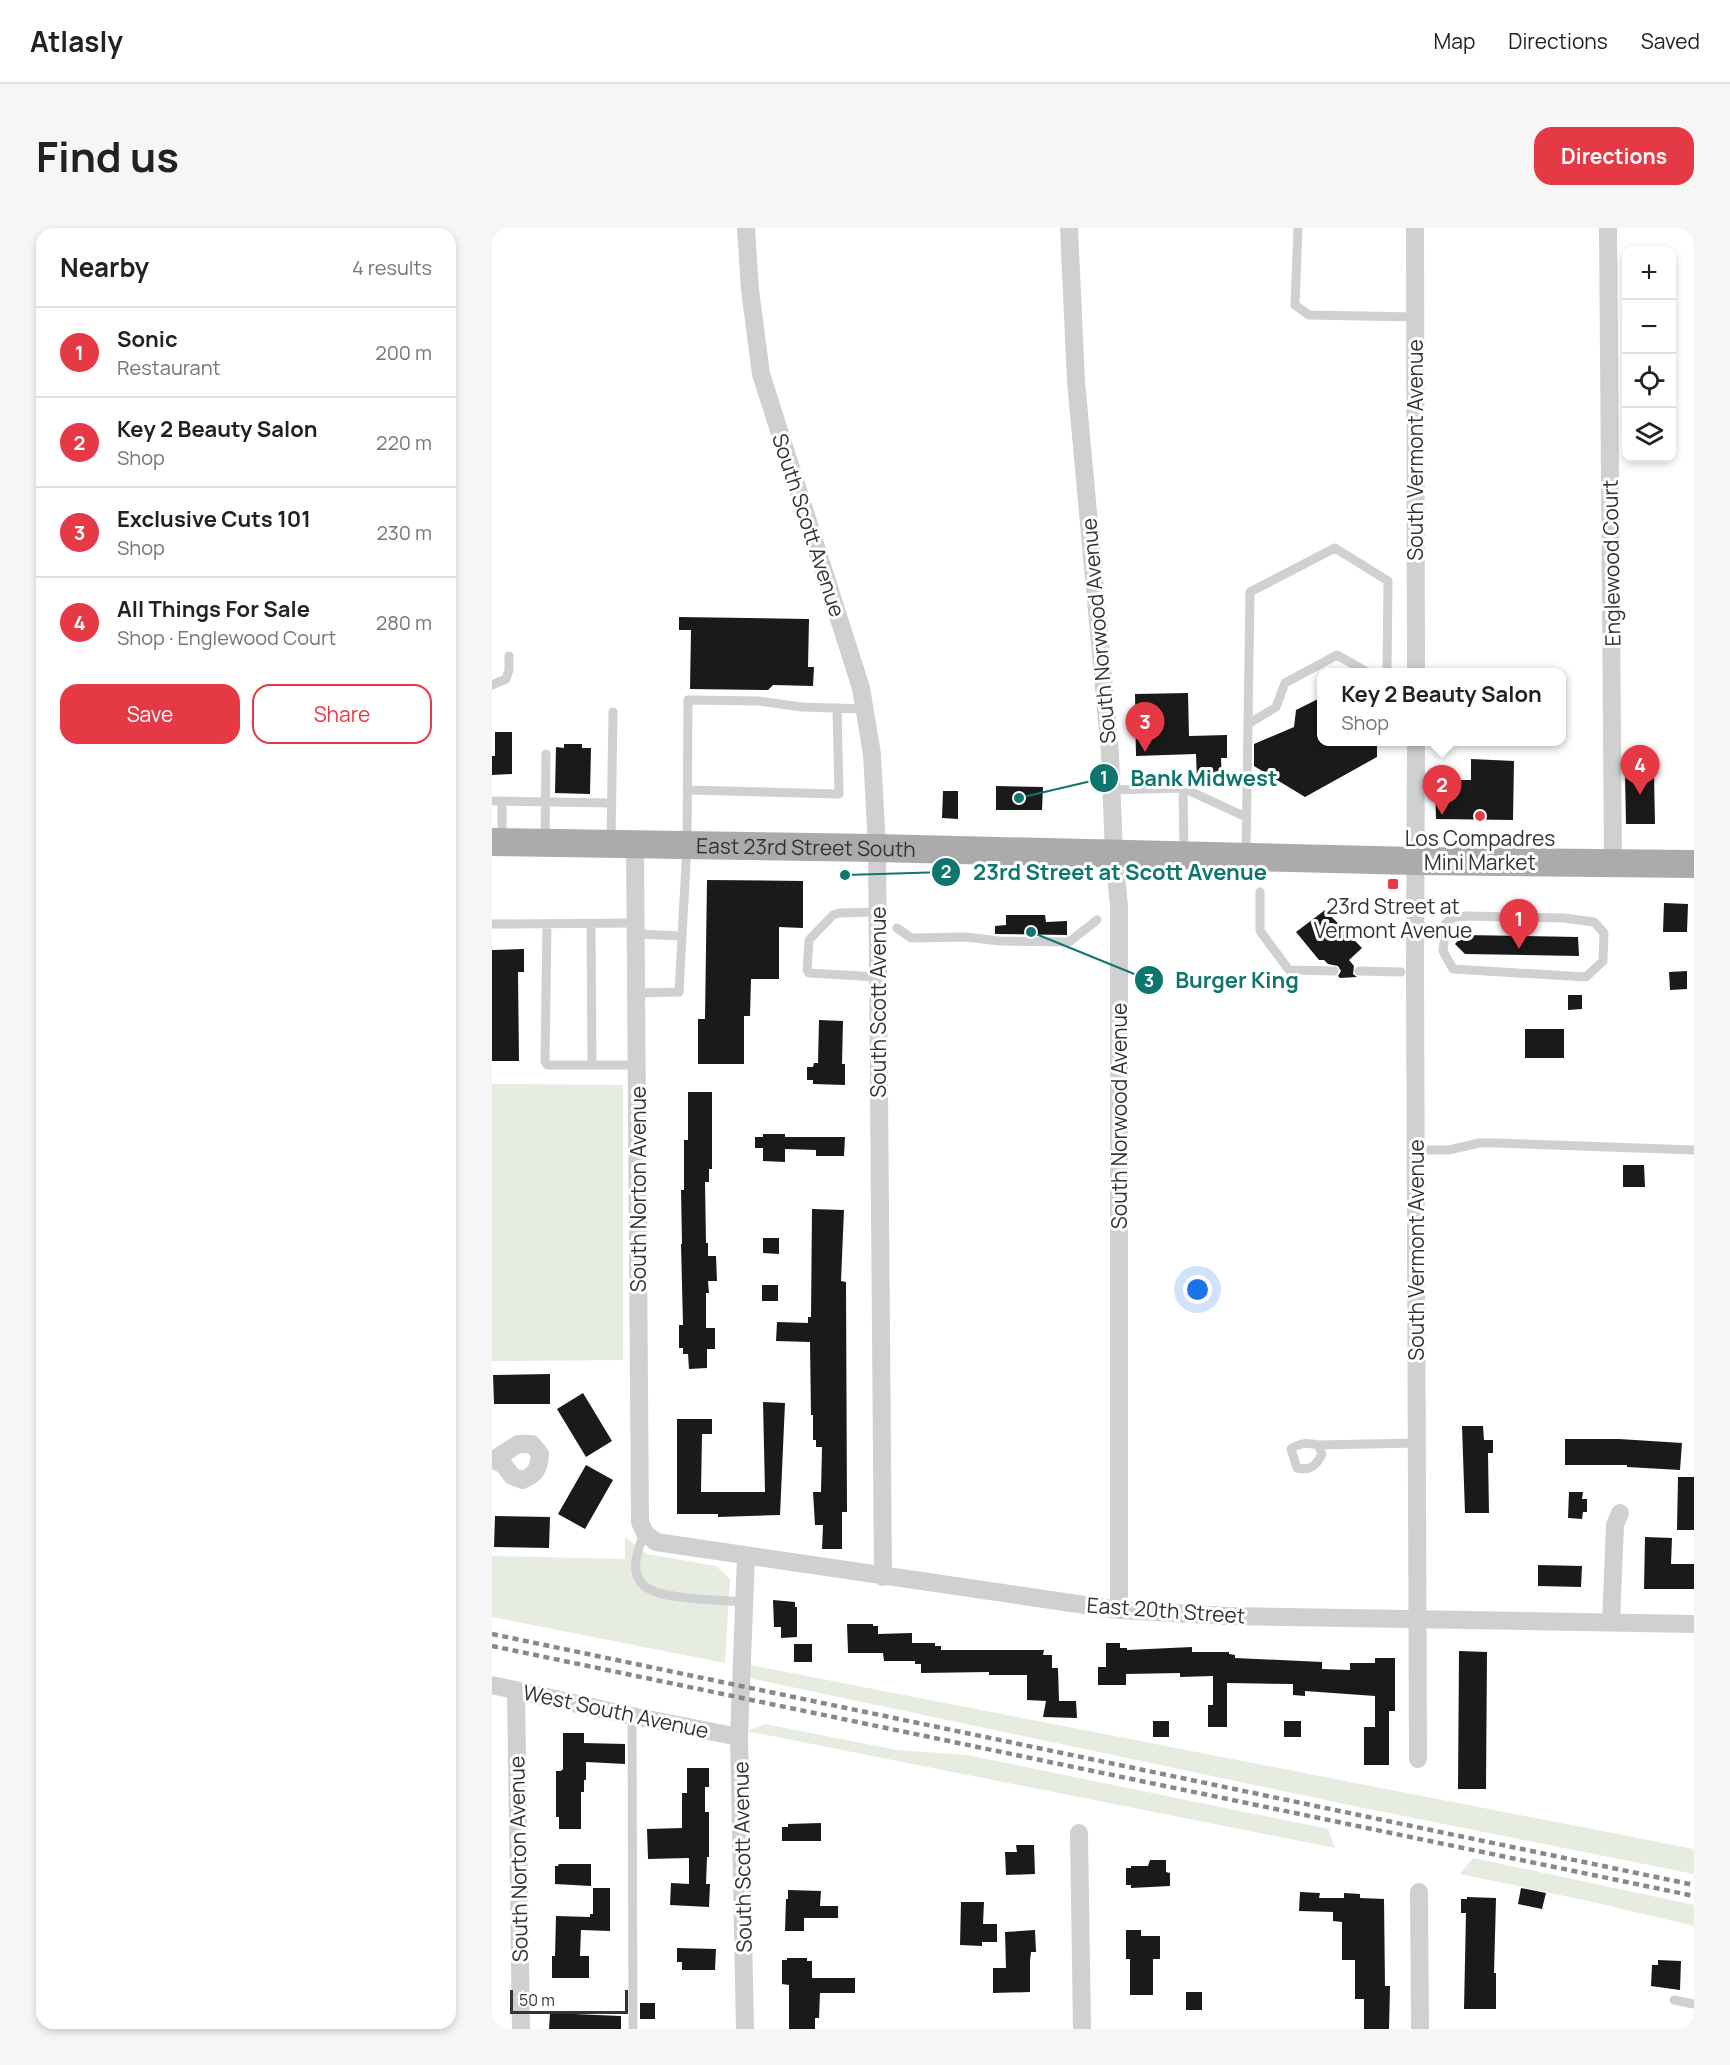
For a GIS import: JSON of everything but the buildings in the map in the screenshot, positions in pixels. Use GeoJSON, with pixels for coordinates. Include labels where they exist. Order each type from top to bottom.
{"type":"FeatureCollection","features":[{"type":"Feature","properties":{"kind":"main road","name":"East 23rd Street South"},"geometry":{"type":"LineString","coordinates":[[497,842],[877,848],[1416,861],[1694,864]]}},
{"type":"Feature","properties":{"kind":"street","name":"South Scott Avenue"},"geometry":{"type":"LineString","coordinates":[[746,228],[750,290],[761,374],[861,688],[872,754],[878,912],[883,1576]]}},
{"type":"Feature","properties":{"kind":"street","name":"South Norwood Avenue"},"geometry":{"type":"LineString","coordinates":[[1069,228],[1076,381],[1109,743],[1114,854],[1119,906],[1119,1610]]}},
{"type":"Feature","properties":{"kind":"street","name":"South Vermont Avenue"},"geometry":{"type":"LineString","coordinates":[[1415,228],[1416,668]]}},
{"type":"Feature","properties":{"kind":"street","name":"Englewood Court"},"geometry":{"type":"LineString","coordinates":[[1608,228],[1613,863]]}},
{"type":"Feature","properties":{"kind":"street","name":"South Vermont Avenue"},"geometry":{"type":"LineString","coordinates":[[1416,746],[1418,1759]]}},
{"type":"Feature","properties":{"kind":"street","name":"South Norton Avenue"},"geometry":{"type":"LineString","coordinates":[[623,844],[636,928],[640,1522],[645,1533]]}},
{"type":"Feature","properties":{"kind":"street"},"geometry":{"type":"LineString","coordinates":[[1611,1622],[1615,1525],[1620,1513]]}},
{"type":"Feature","properties":{"kind":"street","name":"East 20th Street"},"geometry":{"type":"LineString","coordinates":[[645,1533],[656,1542],[1119,1610],[1228,1616],[1694,1624]]}},
{"type":"Feature","properties":{"kind":"street","name":"South Scott Avenue"},"geometry":{"type":"LineString","coordinates":[[745,2029],[739,1737],[746,1556]]}},
{"type":"Feature","properties":{"kind":"street","name":"West South Avenue"},"geometry":{"type":"LineString","coordinates":[[492,1685],[739,1737]]}},
{"type":"Feature","properties":{"kind":"street","name":"South Norton Avenue"},"geometry":{"type":"LineString","coordinates":[[516,1690],[521,2029]]}},
{"type":"Feature","properties":{"kind":"street"},"geometry":{"type":"LineString","coordinates":[[1079,1833],[1082,2029]]}},
{"type":"Feature","properties":{"kind":"street"},"geometry":{"type":"LineString","coordinates":[[1419,1892],[1420,2029]]}},
{"type":"Feature","properties":{"kind":"lane"},"geometry":{"type":"LineString","coordinates":[[1298,228],[1295,305],[1309,315],[1415,317]]}},
{"type":"Feature","properties":{"kind":"lane"},"geometry":{"type":"LineString","coordinates":[[1245,857],[1250,592],[1335,548],[1388,581],[1387,668]]}},
{"type":"Feature","properties":{"kind":"lane"},"geometry":{"type":"LineString","coordinates":[[1248,724],[1276,706],[1285,683],[1337,655],[1360,668]]}},
{"type":"Feature","properties":{"kind":"lane"},"geometry":{"type":"LineString","coordinates":[[492,685],[506,679],[509,670],[509,656]]}},
{"type":"Feature","properties":{"kind":"lane"},"geometry":{"type":"LineString","coordinates":[[636,993],[679,992],[687,845],[688,700],[759,701],[802,707],[864,709]]}},
{"type":"Feature","properties":{"kind":"lane"},"geometry":{"type":"LineString","coordinates":[[687,790],[839,794],[837,708]]}},
{"type":"Feature","properties":{"kind":"lane"},"geometry":{"type":"LineString","coordinates":[[613,712],[612,803],[623,844]]}},
{"type":"Feature","properties":{"kind":"lane"},"geometry":{"type":"LineString","coordinates":[[545,843],[546,754]]}},
{"type":"Feature","properties":{"kind":"lane"},"geometry":{"type":"LineString","coordinates":[[1183,788],[1184,856]]}},
{"type":"Feature","properties":{"kind":"lane"},"geometry":{"type":"LineString","coordinates":[[1111,790],[1183,788],[1246,817]]}},
{"type":"Feature","properties":{"kind":"lane"},"geometry":{"type":"LineString","coordinates":[[492,801],[612,803]]}},
{"type":"Feature","properties":{"kind":"lane"},"geometry":{"type":"LineString","coordinates":[[497,842],[502,801]]}},
{"type":"Feature","properties":{"kind":"lane"},"geometry":{"type":"LineString","coordinates":[[1260,892],[1260,931],[1289,969],[1334,971]]}},
{"type":"Feature","properties":{"kind":"lane"},"geometry":{"type":"LineString","coordinates":[[878,912],[832,915],[809,940],[807,970],[809,973],[878,978]]}},
{"type":"Feature","properties":{"kind":"lane"},"geometry":{"type":"LineString","coordinates":[[1454,917],[1564,918],[1594,922],[1604,933],[1604,961],[1586,977],[1453,969],[1443,951],[1446,924],[1454,917]]}},
{"type":"Feature","properties":{"kind":"lane"},"geometry":{"type":"LineString","coordinates":[[897,928],[911,938],[966,937],[999,942],[1069,942],[1097,920]]}},
{"type":"Feature","properties":{"kind":"lane"},"geometry":{"type":"LineString","coordinates":[[492,924],[591,924],[636,928],[682,936]]}},
{"type":"Feature","properties":{"kind":"lane"},"geometry":{"type":"LineString","coordinates":[[548,924],[545,1061],[547,1065],[637,1065]]}},
{"type":"Feature","properties":{"kind":"lane"},"geometry":{"type":"LineString","coordinates":[[591,924],[592,1065]]}},
{"type":"Feature","properties":{"kind":"lane"},"geometry":{"type":"LineString","coordinates":[[1359,971],[1401,972]]}},
{"type":"Feature","properties":{"kind":"lane"},"geometry":{"type":"LineString","coordinates":[[1416,1150],[1449,1150],[1479,1143],[1497,1143],[1694,1150]]}},
{"type":"Feature","properties":{"kind":"lane"},"geometry":{"type":"LineString","coordinates":[[1318,1444],[1417,1443]]}},
{"type":"Feature","properties":{"kind":"lane"},"geometry":{"type":"LineString","coordinates":[[645,1533],[640,1541],[635,1569],[639,1580],[647,1587],[656,1593],[680,1597],[744,1602]]}},
{"type":"Feature","properties":{"kind":"lane"},"geometry":{"type":"LineString","coordinates":[[632,1716],[633,2029]]}},
{"type":"Feature","properties":{"kind":"lane"},"geometry":{"type":"LineString","coordinates":[[1674,2000],[1694,2004]]}},
{"type":"Feature","properties":{"kind":"shaded area"},"geometry":{"type":"Polygon","coordinates":[[[492,1084],[623,1085],[623,1360],[492,1361],[492,1084]]]}},
{"type":"Feature","properties":{"kind":"shaded area"},"geometry":{"type":"Polygon","coordinates":[[[625,1537],[647,1554],[716,1566],[730,1579],[725,1663],[492,1617],[492,1556],[625,1559],[625,1537]]]}},
{"type":"Feature","properties":{"kind":"shaded area"},"geometry":{"type":"Polygon","coordinates":[[[750,1665],[1694,1849],[1694,1874],[1354,1806],[749,1678],[750,1665]]]}},
{"type":"Feature","properties":{"kind":"shaded area"},"geometry":{"type":"Polygon","coordinates":[[[765,1724],[897,1750],[967,1755],[1328,1829],[1335,1848],[747,1731],[765,1724]]]}},
{"type":"Feature","properties":{"kind":"shaded area"},"geometry":{"type":"Polygon","coordinates":[[[1473,1858],[1694,1905],[1694,1926],[1460,1874],[1473,1858]]]}},
{"type":"Feature","properties":{"kind":"railway"},"geometry":{"type":"LineString","coordinates":[[492,1634],[1694,1885]]}},
{"type":"Feature","properties":{"kind":"railway"},"geometry":{"type":"LineString","coordinates":[[492,1646],[1694,1896]]}},
{"type":"Feature","properties":{"kind":"place","name":"Exclusive Cuts 101"},"geometry":{"type":"Point","coordinates":[1145,752]}},
{"type":"Feature","properties":{"kind":"place","name":"All Things For Sale"},"geometry":{"type":"Point","coordinates":[1640,795]}},
{"type":"Feature","properties":{"kind":"place","name":"Bank Midwest"},"geometry":{"type":"Point","coordinates":[1019,798]}},
{"type":"Feature","properties":{"kind":"place","name":"Key 2 Beauty Salon"},"geometry":{"type":"Point","coordinates":[1442,815]}},
{"type":"Feature","properties":{"kind":"place","name":"Los Compadres Mini Market"},"geometry":{"type":"Point","coordinates":[1480,816]}},
{"type":"Feature","properties":{"kind":"place","name":"23rd Street at Scott Avenue"},"geometry":{"type":"Point","coordinates":[845,875]}},
{"type":"Feature","properties":{"kind":"place","name":"23rd Street at Vermont Avenue"},"geometry":{"type":"Point","coordinates":[1393,884]}},
{"type":"Feature","properties":{"kind":"place","name":"Burger King"},"geometry":{"type":"Point","coordinates":[1031,932]}},
{"type":"Feature","properties":{"kind":"place","name":"Sonic"},"geometry":{"type":"Point","coordinates":[1519,949]}}]}
